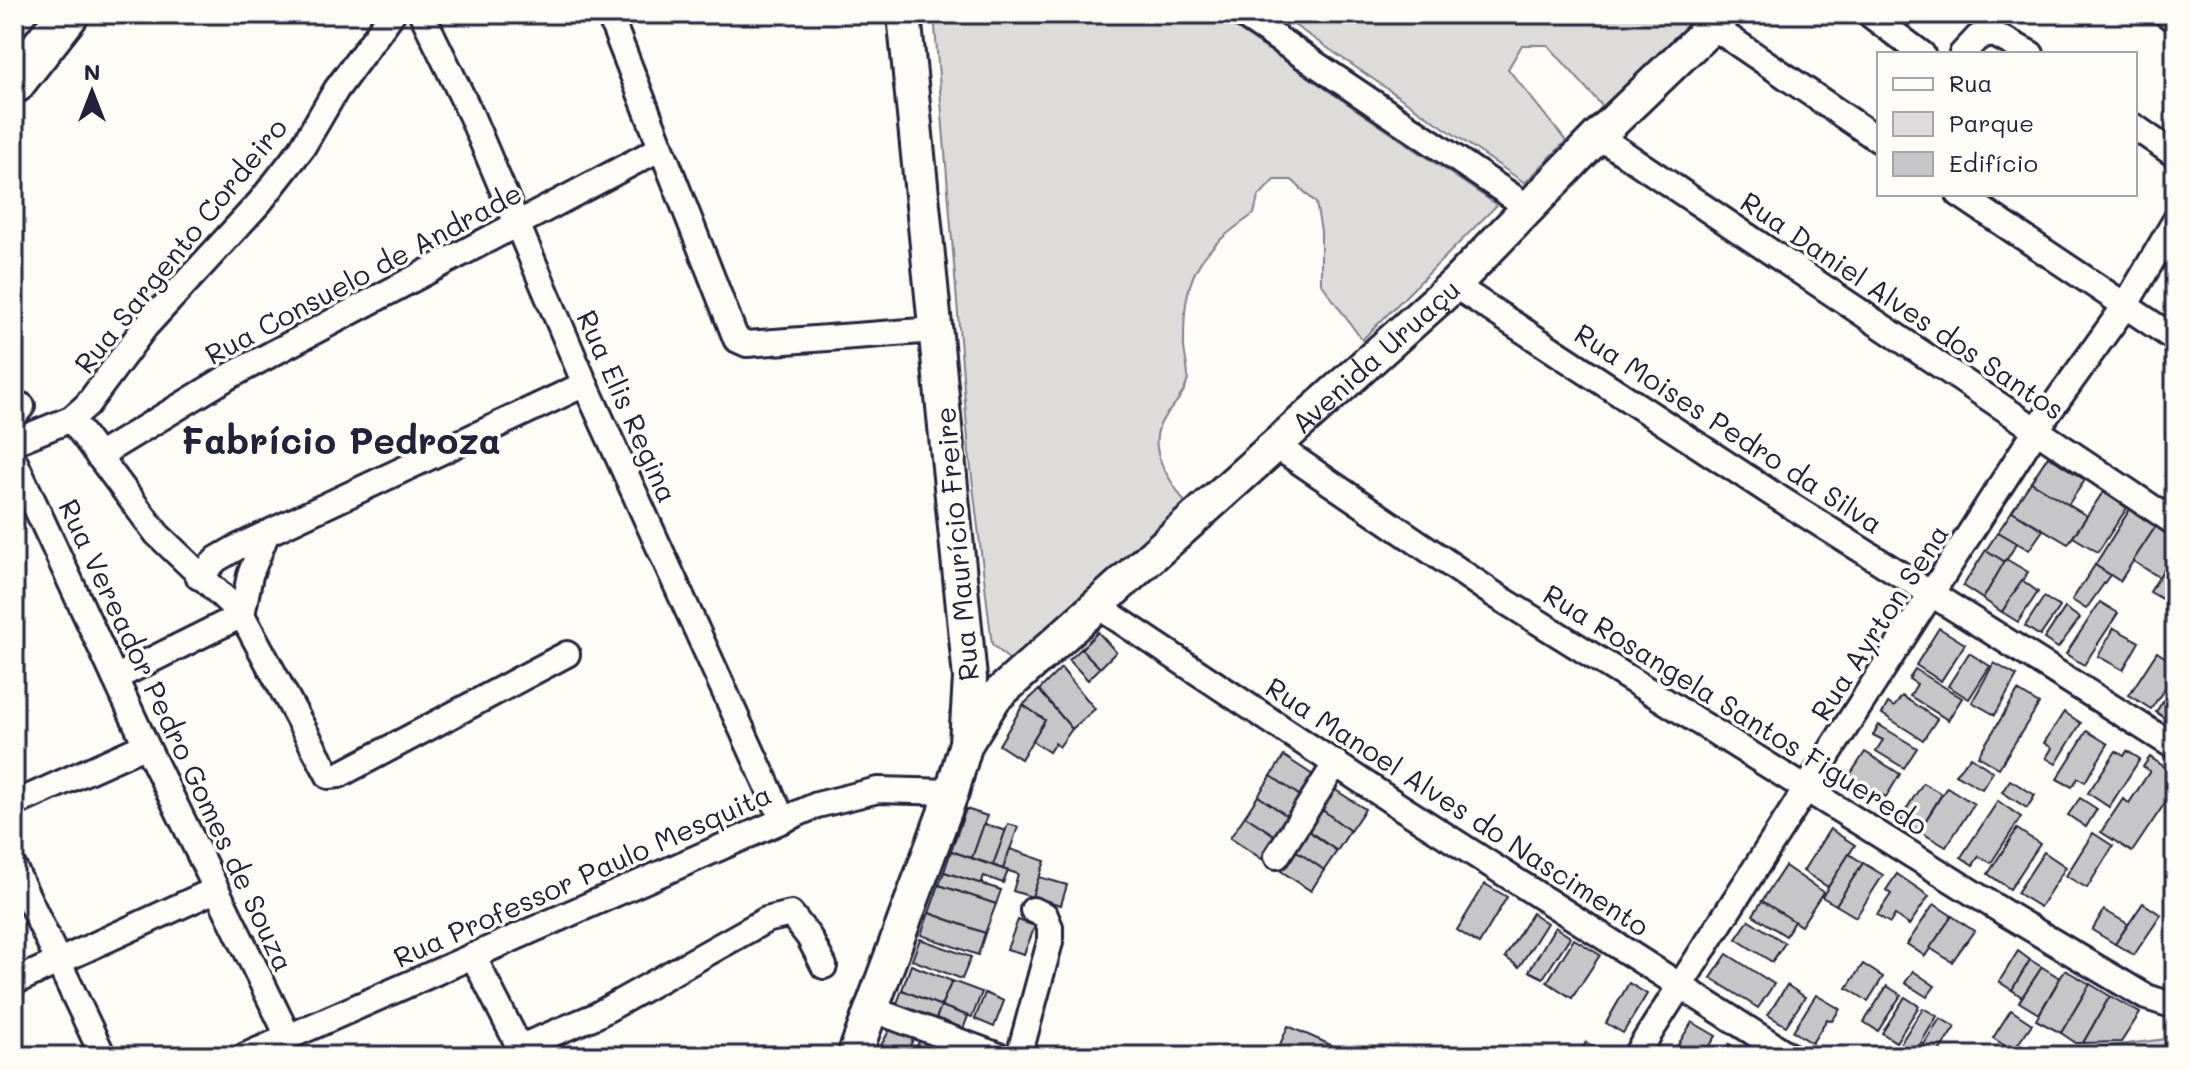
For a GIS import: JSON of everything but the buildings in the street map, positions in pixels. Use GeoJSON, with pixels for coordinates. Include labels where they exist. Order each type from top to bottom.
{"type":"FeatureCollection","features":[{"type":"Feature","properties":{"kind":"main road"},"geometry":{"type":"LineString","coordinates":[[14,83],[68,14]]}},
{"type":"Feature","properties":{"kind":"street","name":"Rua Sargento Cordeiro"},"geometry":{"type":"LineString","coordinates":[[14,442],[71,419],[87,405],[145,327],[260,202],[302,148],[336,90],[392,14]]}},
{"type":"Feature","properties":{"kind":"street","name":"Rua Elis Regina"},"geometry":{"type":"LineString","coordinates":[[422,14],[464,101],[585,384],[783,820]]}},
{"type":"Feature","properties":{"kind":"street"},"geometry":{"type":"LineString","coordinates":[[609,14],[659,149],[736,339],[743,344],[936,330]]}},
{"type":"Feature","properties":{"kind":"street"},"geometry":{"type":"LineString","coordinates":[[1241,14],[1531,209]]}},
{"type":"Feature","properties":{"kind":"street"},"geometry":{"type":"LineString","coordinates":[[1869,14],[1919,52]]}},
{"type":"Feature","properties":{"kind":"street"},"geometry":{"type":"LineString","coordinates":[[2166,14],[2175,19]]}},
{"type":"Feature","properties":{"kind":"street"},"geometry":{"type":"LineString","coordinates":[[1718,20],[1877,139]]}},
{"type":"Feature","properties":{"kind":"street","name":"Avenida Uruaçu"},"geometry":{"type":"LineString","coordinates":[[966,743],[995,697],[1095,604],[1454,285],[1531,209],[1598,136],[1718,20]]}},
{"type":"Feature","properties":{"kind":"street","name":"Rua Maurício Freire"},"geometry":{"type":"LineString","coordinates":[[854,1056],[952,792],[966,743],[967,653],[936,330],[900,22]]}},
{"type":"Feature","properties":{"kind":"street"},"geometry":{"type":"LineString","coordinates":[[1964,52],[1978,37],[1994,34],[2027,52]]}},
{"type":"Feature","properties":{"kind":"street"},"geometry":{"type":"LineString","coordinates":[[2137,128],[2175,155]]}},
{"type":"Feature","properties":{"kind":"street","name":"Rua Daniel Alves dos Santos"},"geometry":{"type":"LineString","coordinates":[[1598,136],[2175,523]]}},
{"type":"Feature","properties":{"kind":"street","name":"Rua Consuelo de Andrade"},"geometry":{"type":"LineString","coordinates":[[98,456],[228,377],[659,149]]}},
{"type":"Feature","properties":{"kind":"street"},"geometry":{"type":"LineString","coordinates":[[1962,196],[2175,339]]}},
{"type":"Feature","properties":{"kind":"street","name":"Rua Ayrton Sena"},"geometry":{"type":"LineString","coordinates":[[1635,1056],[2036,430],[2125,306],[2175,221]]}},
{"type":"Feature","properties":{"kind":"street","name":"Rua Moises Pedro da Silva"},"geometry":{"type":"LineString","coordinates":[[1454,285],[1933,595],[2175,747]]}},
{"type":"Feature","properties":{"kind":"street"},"geometry":{"type":"LineString","coordinates":[[199,577],[217,559],[585,384]]}},
{"type":"Feature","properties":{"kind":"street"},"geometry":{"type":"LineString","coordinates":[[71,419],[157,534],[242,615],[325,773],[330,776],[567,654]]}},
{"type":"Feature","properties":{"kind":"street","name":"Rua Rosangela Santos Figueredo"},"geometry":{"type":"LineString","coordinates":[[1275,445],[1492,593],[2018,921],[2146,997],[2175,1006]]}},
{"type":"Feature","properties":{"kind":"street","name":"Rua Vereador Pedro Gomes de Souza"},"geometry":{"type":"LineString","coordinates":[[14,460],[146,745],[288,1036]]}},
{"type":"Feature","properties":{"kind":"street"},"geometry":{"type":"LineString","coordinates":[[242,615],[250,575],[266,535]]}},
{"type":"Feature","properties":{"kind":"street","name":"Rua Manoel Alves do Nascimento"},"geometry":{"type":"LineString","coordinates":[[1095,604],[1790,1056]]}},
{"type":"Feature","properties":{"kind":"street"},"geometry":{"type":"LineString","coordinates":[[115,678],[242,615]]}},
{"type":"Feature","properties":{"kind":"street"},"geometry":{"type":"LineString","coordinates":[[967,653],[981,673],[996,682],[1012,681]]}},
{"type":"Feature","properties":{"kind":"street"},"geometry":{"type":"LineString","coordinates":[[14,804],[146,745]]}},
{"type":"Feature","properties":{"kind":"street"},"geometry":{"type":"LineString","coordinates":[[1277,856],[1336,763]]}},
{"type":"Feature","properties":{"kind":"street","name":"Rua Professor Paulo Mesquita"},"geometry":{"type":"LineString","coordinates":[[245,1056],[817,805],[878,790],[952,792]]}},
{"type":"Feature","properties":{"kind":"street"},"geometry":{"type":"LineString","coordinates":[[14,868],[103,1056]]}},
{"type":"Feature","properties":{"kind":"street"},"geometry":{"type":"LineString","coordinates":[[14,982],[215,890]]}},
{"type":"Feature","properties":{"kind":"street"},"geometry":{"type":"LineString","coordinates":[[1019,1056],[1050,942],[1050,927],[1045,915],[1033,910]]}},
{"type":"Feature","properties":{"kind":"street"},"geometry":{"type":"LineString","coordinates":[[473,956],[521,1052],[595,1016],[766,920],[791,914],[809,937],[824,966]]}},
{"type":"Feature","properties":{"kind":"street"},"geometry":{"type":"LineString","coordinates":[[871,1009],[999,1056]]}},
{"type":"Feature","properties":{"kind":"green space"},"geometry":{"type":"Polygon","coordinates":[[[934,14],[1215,14],[1497,205],[1362,340],[1321,283],[1321,231],[1316,203],[1292,180],[1274,180],[1258,197],[1254,214],[1206,255],[1190,285],[1184,323],[1188,378],[1179,399],[1161,422],[1157,435],[1157,447],[1165,471],[1188,507],[1016,666],[992,644],[969,452],[934,14]]]}},
{"type":"Feature","properties":{"kind":"green space"},"geometry":{"type":"Polygon","coordinates":[[[1278,14],[1699,15],[1603,107],[1548,45],[1522,45],[1508,69],[1566,141],[1525,183],[1278,14]]]}},
{"type":"Feature","properties":{"kind":"green space"},"geometry":{"type":"Polygon","coordinates":[[[2175,1038],[2175,1056],[2037,1056],[2046,1054],[2175,1038]]]}},
{"type":"Feature","properties":{"kind":"district","name":"Fabrício Pedroza"},"geometry":{"type":"Point","coordinates":[341,439]}}]}
